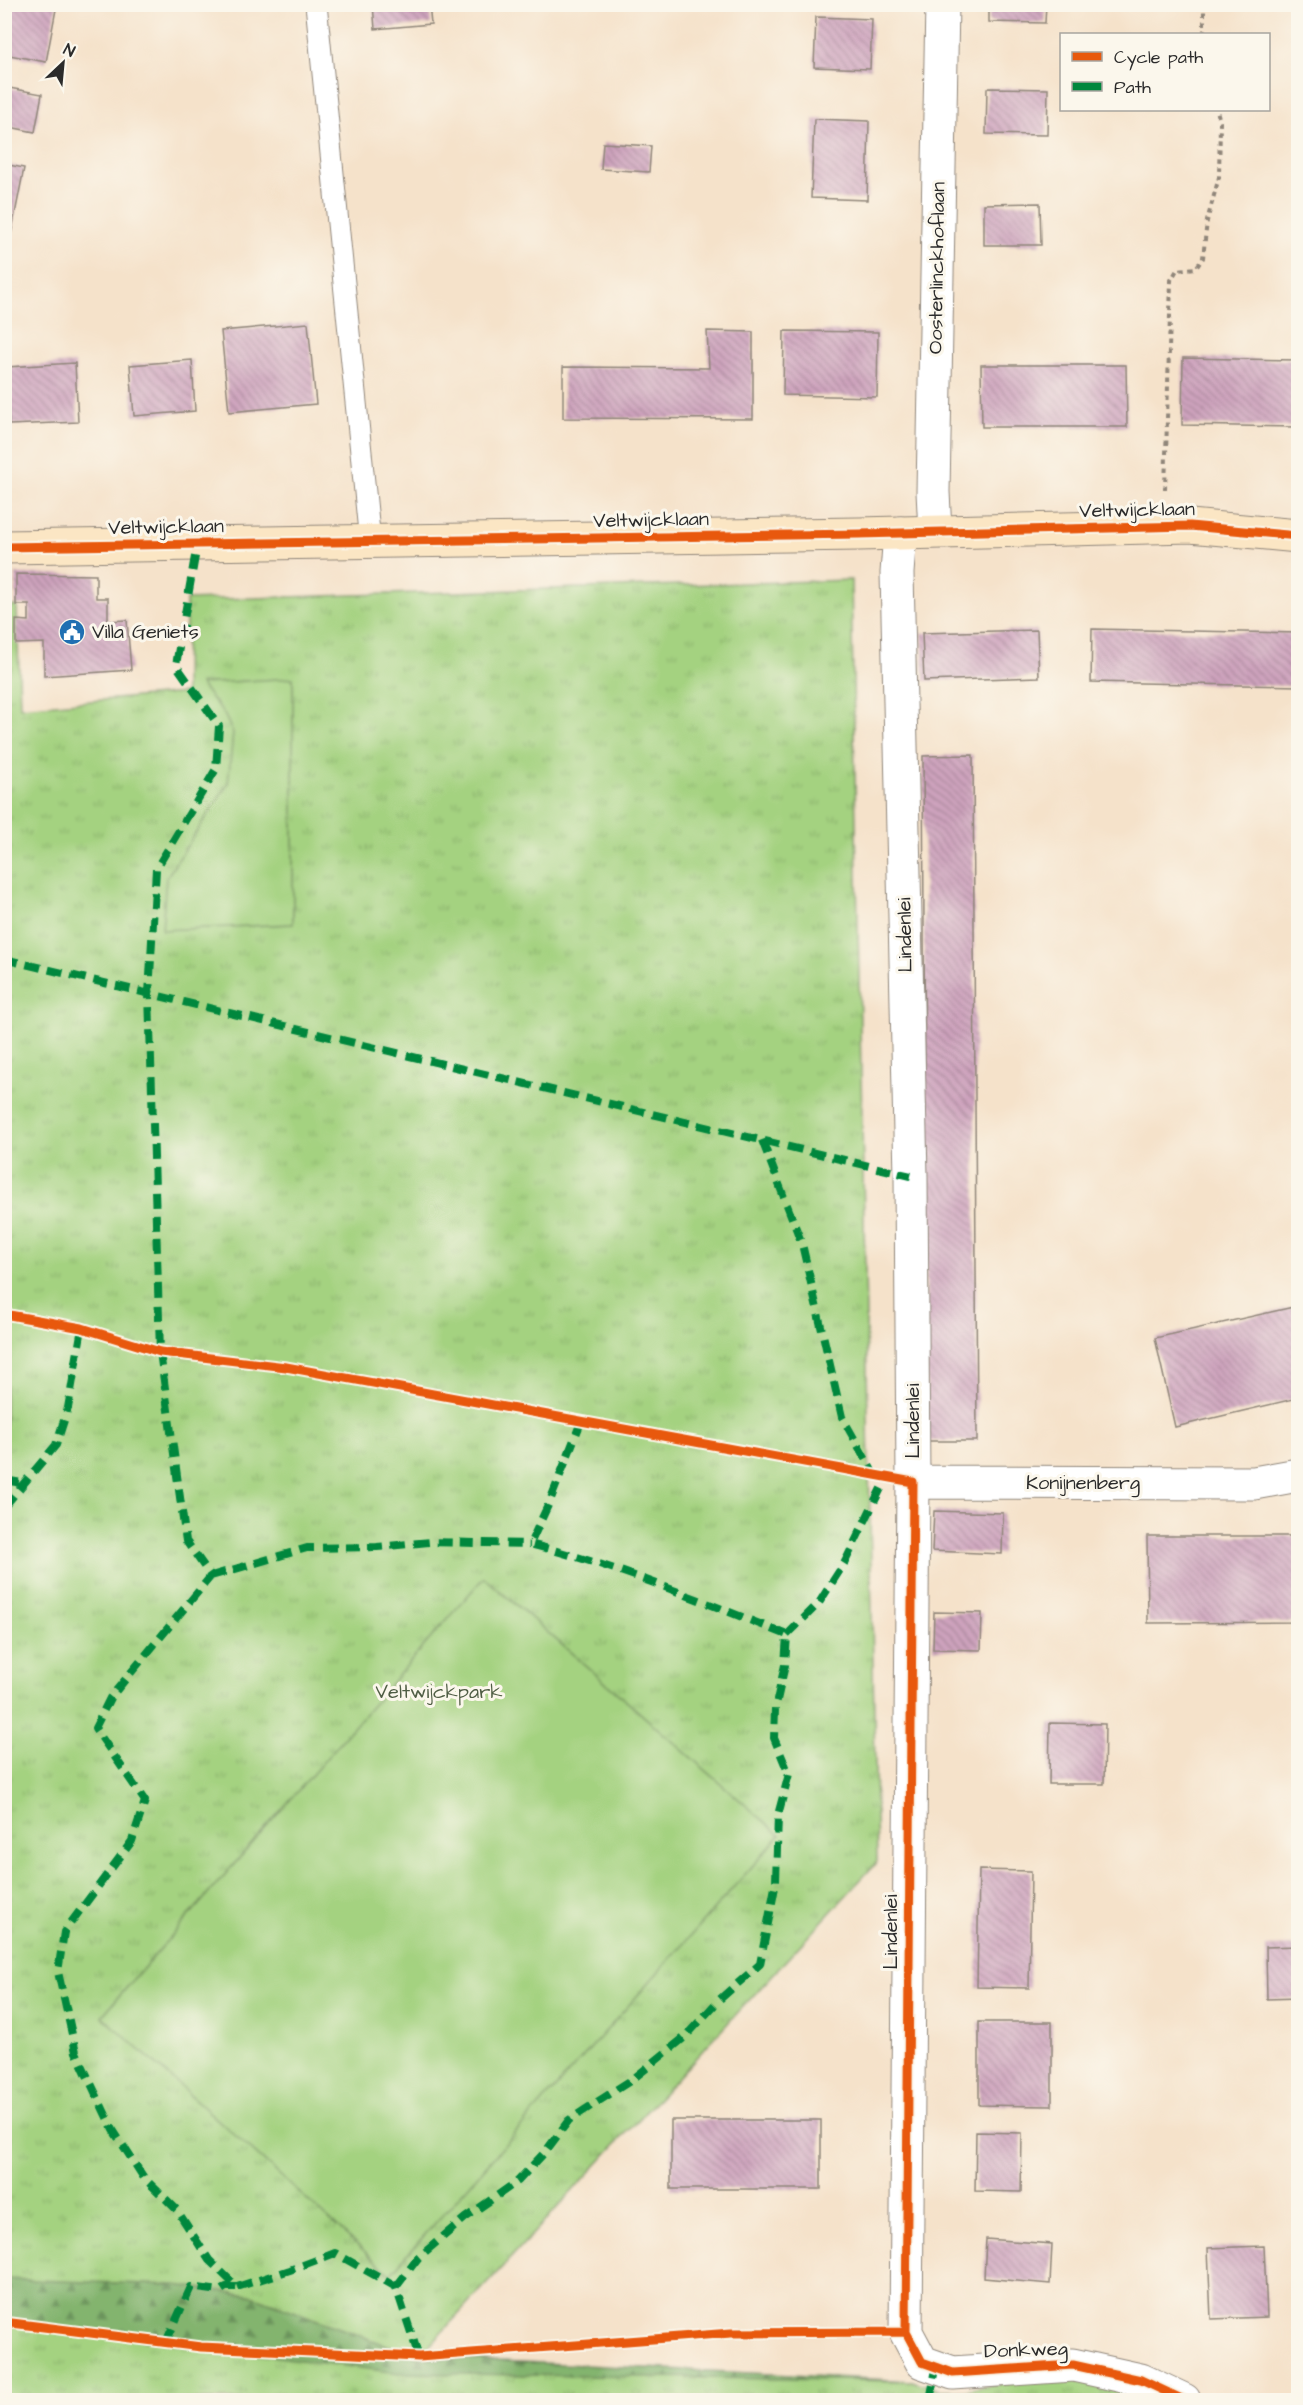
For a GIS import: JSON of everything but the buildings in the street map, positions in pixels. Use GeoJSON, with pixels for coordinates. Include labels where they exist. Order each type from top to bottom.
{"type":"FeatureCollection","features":[{"type":"Feature","properties":{"kind":"street","name":"Oosterlinckhoflaan"},"geometry":{"type":"LineString","coordinates":[[935,531],[933,480],[942,4]]}},
{"type":"Feature","properties":{"kind":"street","name":"Veltwijcklaan"},"geometry":{"type":"LineString","coordinates":[[4,547],[900,533],[1164,526],[1190,526],[1299,536]]}},
{"type":"Feature","properties":{"kind":"street","name":"Lindenlei"},"geometry":{"type":"LineString","coordinates":[[900,533],[897,573],[911,1176],[913,1482],[906,2332],[922,2362],[936,2368]]}},
{"type":"Feature","properties":{"kind":"street","name":"Konijnenberg"},"geometry":{"type":"LineString","coordinates":[[1254,1483],[1299,1475]]}},
{"type":"Feature","properties":{"kind":"street","name":"Konijnenberg"},"geometry":{"type":"LineString","coordinates":[[913,1482],[1254,1483],[1299,1486]]}},
{"type":"Feature","properties":{"kind":"street","name":"Donkweg"},"geometry":{"type":"LineString","coordinates":[[936,2368],[952,2373],[1073,2365],[1141,2380],[1184,2400]]}},
{"type":"Feature","properties":{"kind":"lane"},"geometry":{"type":"LineString","coordinates":[[316,4],[370,542]]}},
{"type":"Feature","properties":{"kind":"path"},"geometry":{"type":"LineString","coordinates":[[1204,4],[1204,33]]}},
{"type":"Feature","properties":{"kind":"path"},"geometry":{"type":"LineString","coordinates":[[1164,526],[1171,280],[1177,270],[1196,268],[1203,258],[1207,220],[1219,177],[1220,122],[1216,111]]}},
{"type":"Feature","properties":{"kind":"green space","name":"Veltwijckpark"},"geometry":{"type":"Polygon","coordinates":[[[851,580],[877,1862],[419,2357],[250,2295],[176,2285],[5,2279],[5,606],[17,606],[20,707],[185,693],[186,600],[851,580]]]}},
{"type":"Feature","properties":{"kind":"green space"},"geometry":{"type":"Polygon","coordinates":[[[293,678],[293,924],[162,930],[166,878],[228,784],[233,733],[224,714],[200,684],[293,678]]]}},
{"type":"Feature","properties":{"kind":"green space"},"geometry":{"type":"Polygon","coordinates":[[[484,1577],[780,1835],[390,2274],[102,2016],[484,1577]]]}},
{"type":"Feature","properties":{"kind":"green space"},"geometry":{"type":"Polygon","coordinates":[[[5,2279],[176,2285],[250,2295],[419,2357],[912,2381],[940,2390],[1133,2390],[5,2400],[5,2279]]]}},
{"type":"Feature","properties":{"kind":"green space"},"geometry":{"type":"Polygon","coordinates":[[[4,2321],[399,2373],[912,2381],[940,2390],[964,2390],[1045,2377],[1091,2378],[1156,2400],[5,2400],[4,2321]]]}},
{"type":"Feature","properties":{"kind":"marked path"},"geometry":{"type":"LineString","coordinates":[[166,2342],[191,2287],[220,2291],[226,2287],[237,2287],[209,2260],[177,2210],[144,2178],[113,2130],[76,2052],[58,1972],[64,1932],[132,1841],[145,1801],[95,1728],[110,1698],[211,1576],[186,1541],[160,1352],[149,994],[156,869],[216,769],[219,726],[176,665],[197,545]]}},
{"type":"Feature","properties":{"kind":"marked path"},"geometry":{"type":"LineString","coordinates":[[4,959],[911,1176]]}},
{"type":"Feature","properties":{"kind":"marked path"},"geometry":{"type":"LineString","coordinates":[[762,1140],[802,1244],[842,1417],[875,1476]]}},
{"type":"Feature","properties":{"kind":"marked path"},"geometry":{"type":"LineString","coordinates":[[4,1507],[56,1445],[68,1408],[82,1328]]}},
{"type":"Feature","properties":{"kind":"marked path"},"geometry":{"type":"LineString","coordinates":[[396,2287],[418,2258],[465,2218],[518,2181],[546,2151],[569,2120],[633,2079],[685,2037],[720,1999],[760,1964],[776,1882],[778,1815],[789,1774],[774,1738],[775,1709],[785,1665],[787,1635],[628,1573],[530,1544],[550,1501],[581,1422]]}},
{"type":"Feature","properties":{"kind":"marked path"},"geometry":{"type":"LineString","coordinates":[[787,1635],[819,1603],[845,1562],[886,1478]]}},
{"type":"Feature","properties":{"kind":"marked path"},"geometry":{"type":"LineString","coordinates":[[4,1480],[22,1483]]}},
{"type":"Feature","properties":{"kind":"marked path"},"geometry":{"type":"LineString","coordinates":[[211,1576],[307,1548],[377,1547],[430,1542],[530,1544]]}},
{"type":"Feature","properties":{"kind":"marked path"},"geometry":{"type":"LineString","coordinates":[[237,2287],[335,2253],[396,2287],[419,2357]]}},
{"type":"Feature","properties":{"kind":"marked path"},"geometry":{"type":"LineString","coordinates":[[930,2400],[936,2369]]}},
{"type":"Feature","properties":{"kind":"cycle path"},"geometry":{"type":"LineString","coordinates":[[4,547],[859,534],[1190,526],[1298,536]]}},
{"type":"Feature","properties":{"kind":"cycle path"},"geometry":{"type":"LineString","coordinates":[[4,1314],[82,1328],[160,1352],[286,1367],[913,1482],[906,2332],[922,2362],[953,2373],[1073,2365],[1141,2380],[1184,2400]]}},
{"type":"Feature","properties":{"kind":"cycle path"},"geometry":{"type":"LineString","coordinates":[[4,2322],[201,2347],[419,2357],[731,2333],[906,2332]]}},
{"type":"Feature","properties":{"kind":"place","name":"Villa Geniets"},"geometry":{"type":"Point","coordinates":[72,632]}}]}
